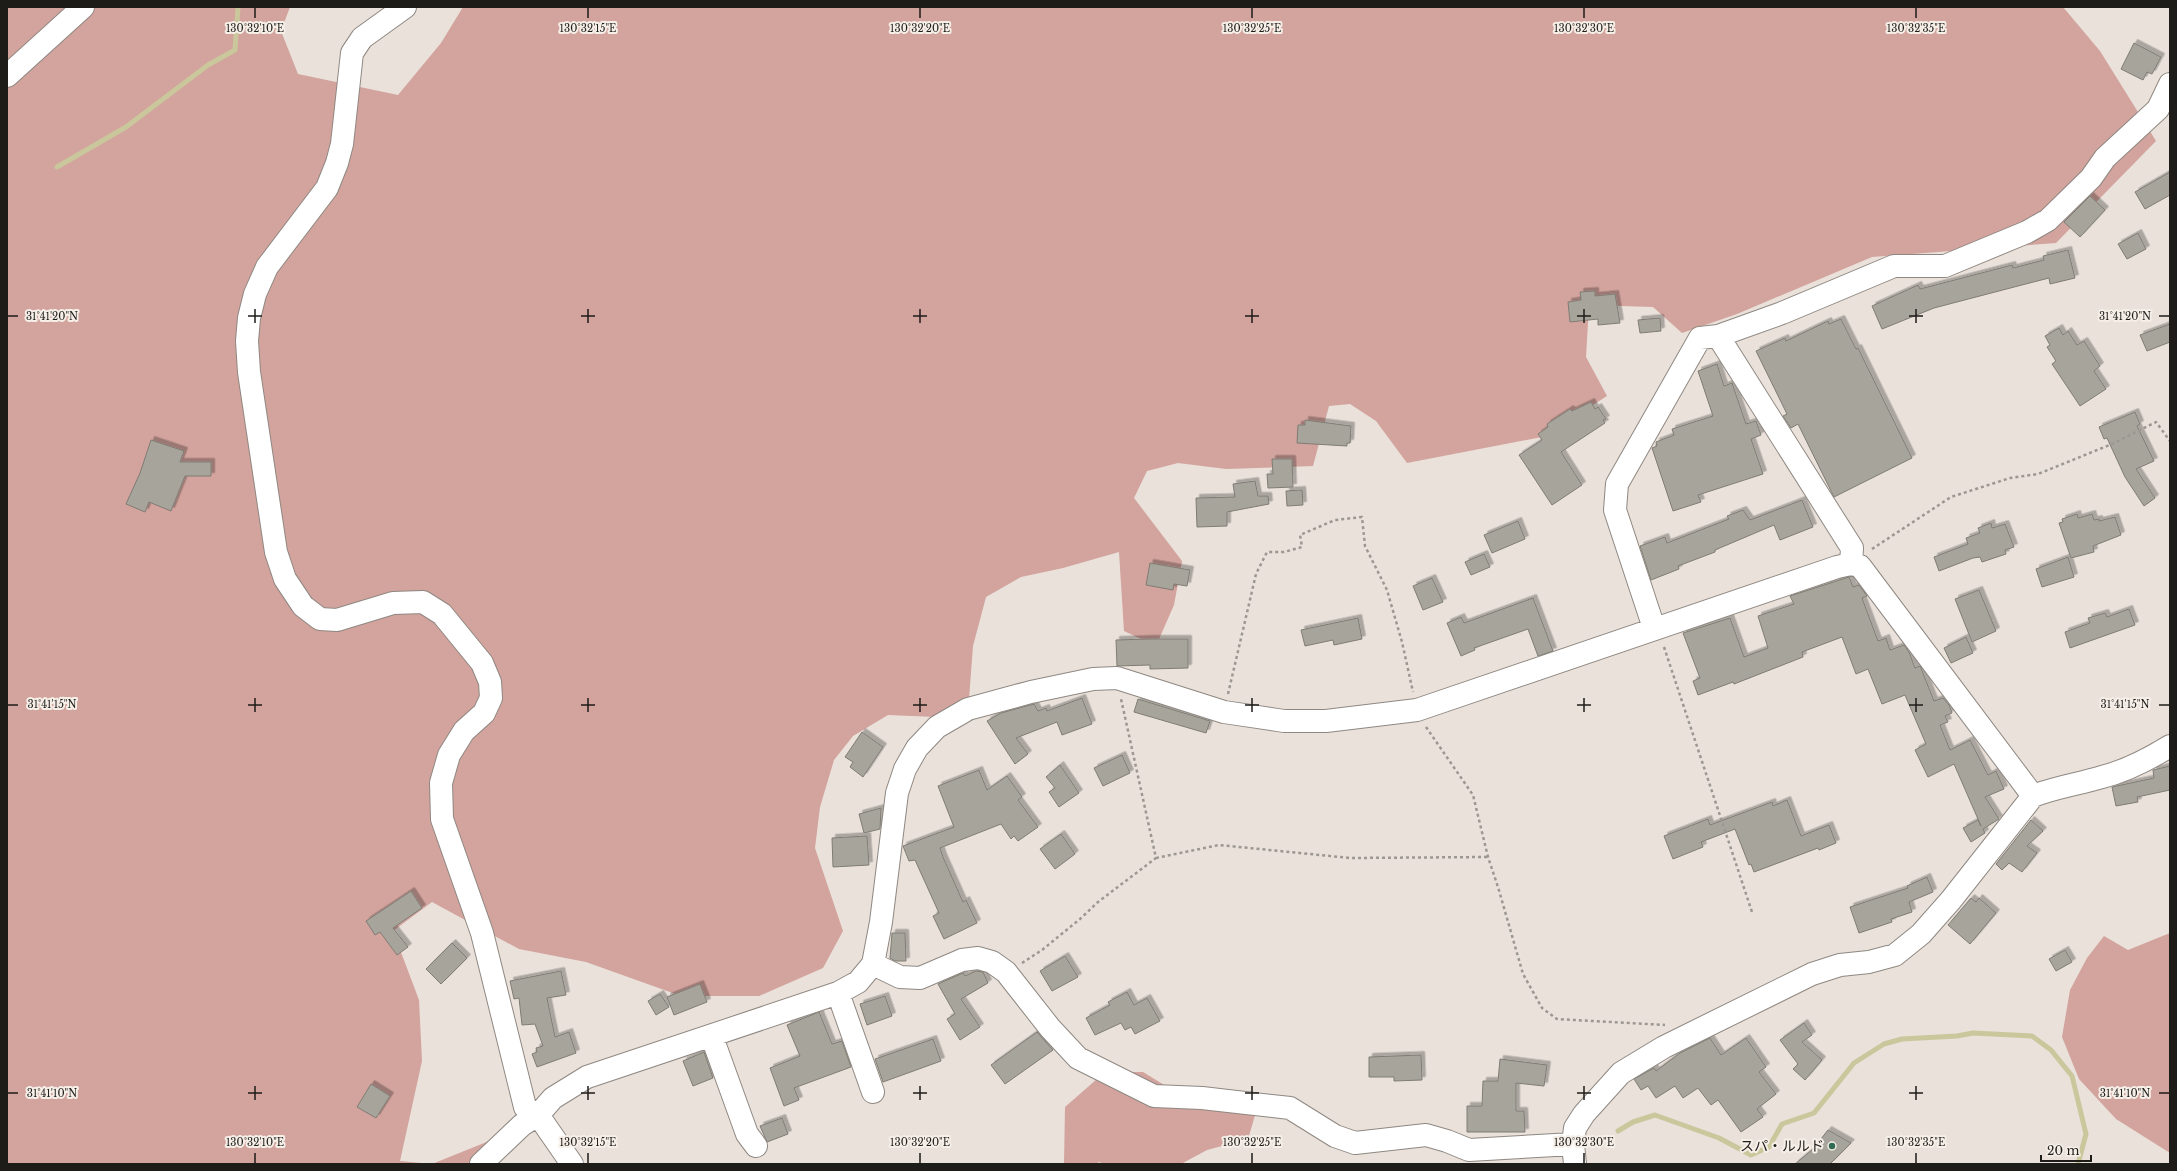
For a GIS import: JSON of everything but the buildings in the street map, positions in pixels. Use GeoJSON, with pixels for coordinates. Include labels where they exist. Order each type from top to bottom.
{"type":"FeatureCollection","features":[{"type":"Feature","properties":{"kind":"street"},"geometry":{"type":"LineString","coordinates":[[7,76],[83,7]]}},
{"type":"Feature","properties":{"kind":"street"},"geometry":{"type":"LineString","coordinates":[[405,7],[362,38],[352,53],[342,144],[337,163],[327,188],[267,267],[255,294],[249,318],[249,372],[276,552],[286,579],[303,606],[320,619],[337,620],[393,603],[423,602],[442,614],[482,663],[490,682],[491,698],[484,713],[464,731],[449,755],[441,783],[442,819],[482,933],[525,1107],[538,1115],[572,1164]]}},
{"type":"Feature","properties":{"kind":"street"},"geometry":{"type":"LineString","coordinates":[[1656,628],[1615,510],[1617,484],[1700,338],[1718,336],[1782,313],[1894,266],[1944,266],[2026,232],[2048,220],[2091,178],[2105,158],[2158,108],[2170,84]]}},
{"type":"Feature","properties":{"kind":"street"},"geometry":{"type":"LineString","coordinates":[[1718,336],[1852,548],[1855,565],[2033,796]]}},
{"type":"Feature","properties":{"kind":"street"},"geometry":{"type":"LineString","coordinates":[[481,1164],[522,1125],[538,1115],[553,1098],[587,1077],[712,1037],[838,993],[858,982],[873,964],[881,922],[897,793],[905,769],[917,748],[937,727],[968,709],[1031,692],[1093,679],[1117,678],[1224,712],[1284,721],[1326,721],[1417,710],[1837,567],[1855,565]]}},
{"type":"Feature","properties":{"kind":"street"},"geometry":{"type":"LineString","coordinates":[[873,964],[900,977],[920,978],[962,960],[978,958],[992,962],[1006,972],[1050,1028],[1078,1058],[1154,1096],[1202,1098],[1290,1108],[1335,1136],[1355,1143],[1426,1135],[1447,1141],[1469,1150],[1574,1154],[1575,1128],[1584,1114],[1621,1074],[1664,1048],[1812,974],[1840,965],[1869,962],[1894,955],[1921,934],[1951,900],[2033,796],[2053,788],[2103,777],[2137,764],[2170,746]]}},
{"type":"Feature","properties":{"kind":"street"},"geometry":{"type":"LineString","coordinates":[[838,993],[873,1092]]}},
{"type":"Feature","properties":{"kind":"street"},"geometry":{"type":"LineString","coordinates":[[712,1037],[747,1134],[756,1146]]}},
{"type":"Feature","properties":{"kind":"path"},"geometry":{"type":"LineString","coordinates":[[1855,565],[1865,554],[1951,497],[2010,478],[2038,474],[2112,444],[2156,422],[2170,441]]}},
{"type":"Feature","properties":{"kind":"path"},"geometry":{"type":"LineString","coordinates":[[1224,712],[1256,574],[1267,552],[1284,552],[1302,547],[1300,535],[1335,520],[1362,517],[1365,546],[1387,590],[1402,642],[1417,710],[1424,724],[1473,796],[1488,857],[1523,974],[1542,1008],[1557,1020],[1641,1025],[1670,1025]]}},
{"type":"Feature","properties":{"kind":"path"},"geometry":{"type":"LineString","coordinates":[[1656,628],[1752,912]]}},
{"type":"Feature","properties":{"kind":"path"},"geometry":{"type":"LineString","coordinates":[[1117,678],[1156,858]]}},
{"type":"Feature","properties":{"kind":"path"},"geometry":{"type":"LineString","coordinates":[[1006,972],[1042,950],[1098,902],[1156,858],[1219,845],[1350,858],[1488,857]]}},
{"type":"Feature","properties":{"kind":"shaded area"},"geometry":{"type":"Polygon","coordinates":[[[7,7],[290,7],[281,31],[298,74],[398,95],[441,43],[463,7],[2063,7],[2100,51],[2156,141],[2056,243],[1872,257],[1737,314],[1682,333],[1653,307],[1589,305],[1586,357],[1607,396],[1542,437],[1407,463],[1376,421],[1350,404],[1329,406],[1313,466],[1226,469],[1178,463],[1147,471],[1134,498],[1182,561],[1174,605],[1156,646],[1124,631],[1119,552],[1063,568],[1021,577],[986,597],[973,646],[969,699],[936,717],[888,715],[853,736],[834,760],[820,807],[815,848],[843,931],[823,968],[759,996],[681,996],[586,962],[519,949],[432,902],[393,931],[419,1000],[422,1061],[400,1161],[432,1164],[7,1164],[7,7]]]}},
{"type":"Feature","properties":{"kind":"shaded area"},"geometry":{"type":"Polygon","coordinates":[[[2170,933],[2170,1153],[2116,1119],[2079,1079],[2062,1037],[2070,990],[2087,958],[2104,936],[2128,950],[2170,933]]]}},
{"type":"Feature","properties":{"kind":"shaded area"},"geometry":{"type":"Polygon","coordinates":[[[1105,1072],[1143,1072],[1174,1091],[1256,1112],[1248,1139],[1207,1150],[1181,1164],[1104,1164],[1099,1162],[1096,1164],[1064,1164],[1065,1107],[1105,1072]]]}},
{"type":"Feature","properties":{"kind":"shaded area"},"geometry":{"type":"Polygon","coordinates":[[[489,1141],[469,1164],[432,1164],[489,1141]]]}},
{"type":"Feature","properties":{"kind":"waterway"},"geometry":{"type":"LineString","coordinates":[[57,167],[126,127],[208,65],[235,50],[238,7]]}},
{"type":"Feature","properties":{"kind":"waterway"},"geometry":{"type":"LineString","coordinates":[[1618,1131],[1633,1122],[1655,1115],[1719,1138],[1751,1155],[1769,1147],[1782,1124],[1814,1113],[1854,1063],[1884,1044],[1902,1039],[1957,1036],[1973,1033],[2032,1036],[2051,1050],[2072,1076],[2086,1134],[2078,1164]]}},
{"type":"Feature","properties":{"kind":"place","name":"スパ・ルルド"},"geometry":{"type":"Point","coordinates":[1832,1146]}}]}
